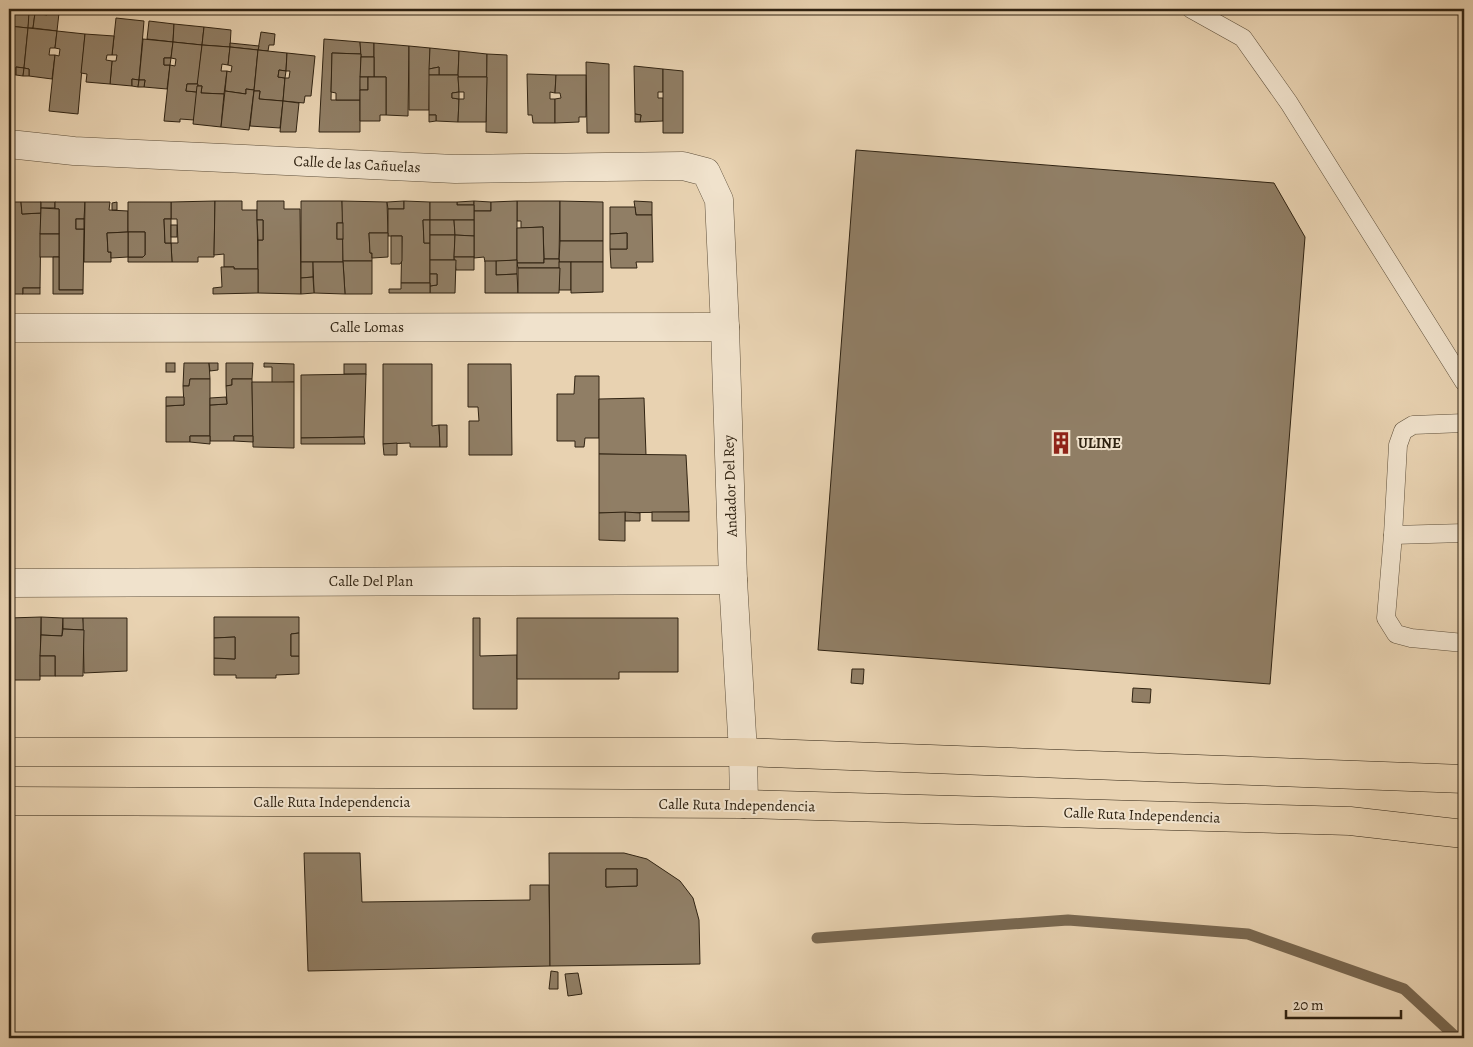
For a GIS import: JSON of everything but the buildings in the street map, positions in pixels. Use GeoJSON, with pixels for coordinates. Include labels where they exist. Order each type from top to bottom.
{"type":"FeatureCollection","features":[{"type":"Feature","properties":{"kind":"main road"},"geometry":{"type":"LineString","coordinates":[[9,752],[743,752],[1464,779]]}},
{"type":"Feature","properties":{"kind":"main road","name":"Calle Ruta Independencia"},"geometry":{"type":"LineString","coordinates":[[9,801],[744,804],[1350,822],[1464,834]]}},
{"type":"Feature","properties":{"kind":"street","name":"Calle de las Cañuelas"},"geometry":{"type":"LineString","coordinates":[[9,144],[74,151],[455,169],[683,166],[706,172]]}},
{"type":"Feature","properties":{"kind":"street","name":"Andador Del Rey"},"geometry":{"type":"LineString","coordinates":[[706,172],[719,200],[733,580],[743,752],[744,804]]}},
{"type":"Feature","properties":{"kind":"street","name":"Calle Lomas"},"geometry":{"type":"LineString","coordinates":[[9,328],[725,327]]}},
{"type":"Feature","properties":{"kind":"street","name":"Calle Del Plan"},"geometry":{"type":"LineString","coordinates":[[9,583],[733,580]]}},
{"type":"Feature","properties":{"kind":"lane"},"geometry":{"type":"LineString","coordinates":[[1191,9],[1242,38],[1248,46],[1289,103],[1464,382]]}},
{"type":"Feature","properties":{"kind":"lane"},"geometry":{"type":"LineString","coordinates":[[1464,423],[1413,425],[1403,431],[1398,445],[1386,618],[1396,634],[1411,638],[1464,642]]}},
{"type":"Feature","properties":{"kind":"lane"},"geometry":{"type":"LineString","coordinates":[[1393,535],[1464,533]]}},
{"type":"Feature","properties":{"kind":"waterway"},"geometry":{"type":"LineString","coordinates":[[817,938],[1068,920],[1248,934],[1404,989],[1457,1038]]}},
{"type":"Feature","properties":{"kind":"place","name":"ULINE"},"geometry":{"type":"Point","coordinates":[1061,443]}}]}
